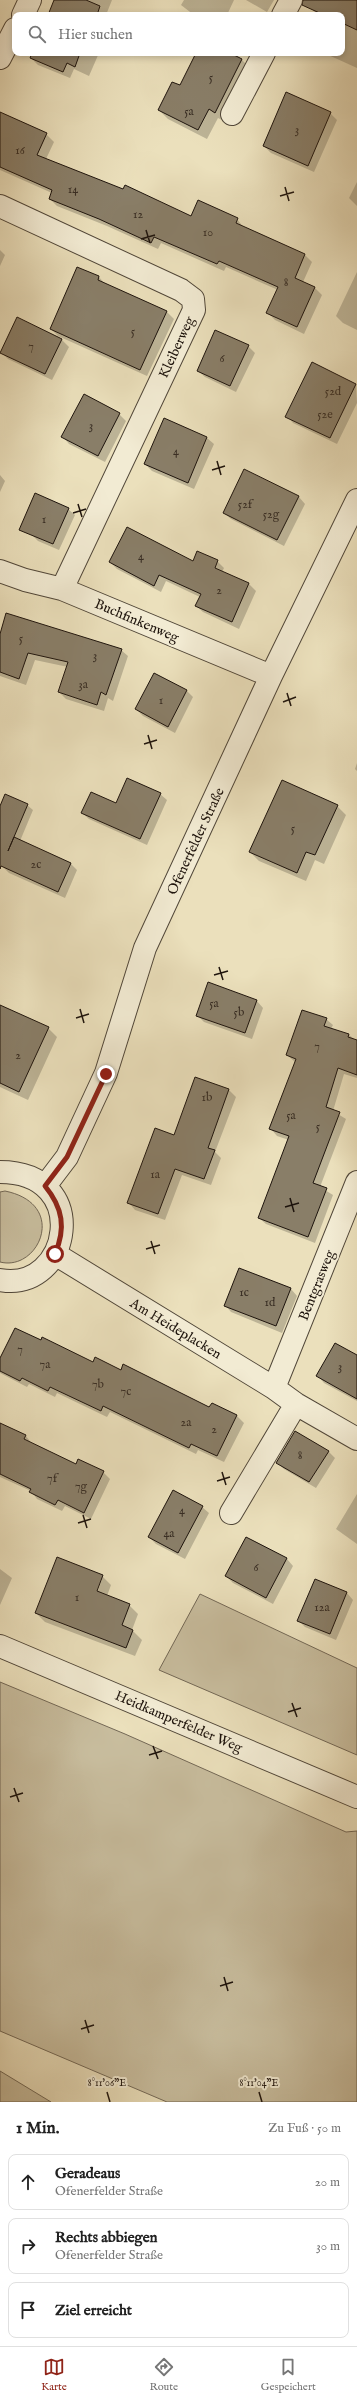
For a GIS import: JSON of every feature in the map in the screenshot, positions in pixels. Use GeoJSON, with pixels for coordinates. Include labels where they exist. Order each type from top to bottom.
{"type":"FeatureCollection","features":[{"type":"Feature","properties":{"kind":"street"},"geometry":{"type":"LineString","coordinates":[[24,12],[30,0]]}},
{"type":"Feature","properties":{"kind":"street"},"geometry":{"type":"LineString","coordinates":[[285,12],[291,0]]}},
{"type":"Feature","properties":{"kind":"street"},"geometry":{"type":"LineString","coordinates":[[0,58],[12,35]]}},
{"type":"Feature","properties":{"kind":"street"},"geometry":{"type":"LineString","coordinates":[[232,114],[262,56]]}},
{"type":"Feature","properties":{"kind":"street","name":"Kleiberweg"},"geometry":{"type":"LineString","coordinates":[[0,206],[181,290],[193,299],[194,310],[62,589]]}},
{"type":"Feature","properties":{"kind":"street","name":"Ofenerfelder Straße"},"geometry":{"type":"LineString","coordinates":[[45,1186],[67,1157],[106,1074],[145,948],[272,676],[357,500]]}},
{"type":"Feature","properties":{"kind":"street","name":"Buchfinkenweg"},"geometry":{"type":"LineString","coordinates":[[0,571],[25,580],[62,589],[272,676]]}},
{"type":"Feature","properties":{"kind":"street"},"geometry":{"type":"LineString","coordinates":[[0,1172],[16,1172],[31,1177],[45,1186],[54,1197],[61,1211],[63,1226],[61,1240],[55,1254],[45,1266],[33,1275],[18,1280],[0,1280]]}},
{"type":"Feature","properties":{"kind":"street","name":"Bentgrasweg"},"geometry":{"type":"LineString","coordinates":[[274,1388],[357,1182]]}},
{"type":"Feature","properties":{"kind":"street","name":"Am Heideplacken"},"geometry":{"type":"LineString","coordinates":[[55,1254],[274,1388],[296,1404],[357,1439]]}},
{"type":"Feature","properties":{"kind":"street"},"geometry":{"type":"LineString","coordinates":[[231,1513],[296,1404]]}},
{"type":"Feature","properties":{"kind":"street","name":"Heidkamperfelder Weg"},"geometry":{"type":"LineString","coordinates":[[0,1646],[357,1796]]}},
{"type":"Feature","properties":{"kind":"shaded area"},"geometry":{"type":"Polygon","coordinates":[[[5,1191],[25,1198],[37,1209],[42,1222],[41,1235],[36,1247],[26,1257],[14,1262],[0,1262],[0,1192],[5,1191]]]}},
{"type":"Feature","properties":{"kind":"shaded area"},"geometry":{"type":"Polygon","coordinates":[[[200,1594],[357,1668],[357,1755],[159,1670],[200,1594]]]}},
{"type":"Feature","properties":{"kind":"shaded area"},"geometry":{"type":"Polygon","coordinates":[[[0,1682],[125,1734],[346,1832],[357,1831],[357,2102],[167,2102],[0,2031],[0,1682]]]}},
{"type":"Feature","properties":{"kind":"shaded area"},"geometry":{"type":"Polygon","coordinates":[[[0,2071],[51,2102],[0,2102],[0,2071]]]}},
{"type":"Feature","properties":{"kind":"building"},"geometry":{"type":"Polygon","coordinates":[[[54,0],[86,0],[100,6],[98,12],[49,12],[54,0]]]}},
{"type":"Feature","properties":{"kind":"building"},"geometry":{"type":"Polygon","coordinates":[[[303,0],[357,0],[357,30],[345,24],[345,12],[317,12],[302,5],[303,0]]]}},
{"type":"Feature","properties":{"kind":"building"},"geometry":{"type":"Polygon","coordinates":[[[31,56],[79,56],[75,67],[67,63],[63,72],[30,58],[31,56]]]}},
{"type":"Feature","properties":{"kind":"building"},"geometry":{"type":"Polygon","coordinates":[[[194,56],[236,56],[242,59],[215,113],[209,109],[198,130],[158,110],[172,82],[180,85],[194,56]]]}},
{"type":"Feature","properties":{"kind":"building"},"geometry":{"type":"Polygon","coordinates":[[[286,92],[331,112],[308,166],[263,146],[286,92]]]}},
{"type":"Feature","properties":{"kind":"building"},"geometry":{"type":"Polygon","coordinates":[[[0,112],[47,133],[37,155],[123,189],[125,185],[191,216],[198,200],[238,218],[236,223],[305,254],[295,278],[315,287],[297,327],[266,313],[278,287],[219,261],[217,264],[154,237],[151,243],[99,219],[49,199],[52,190],[0,167],[0,112]]]}},
{"type":"Feature","properties":{"kind":"building"},"geometry":{"type":"Polygon","coordinates":[[[77,267],[99,276],[98,280],[167,311],[140,370],[50,329],[77,267]]]}},
{"type":"Feature","properties":{"kind":"building"},"geometry":{"type":"Polygon","coordinates":[[[17,317],[62,339],[45,374],[0,353],[17,317]]]}},
{"type":"Feature","properties":{"kind":"building"},"geometry":{"type":"Polygon","coordinates":[[[215,330],[249,345],[230,386],[197,371],[215,330]]]}},
{"type":"Feature","properties":{"kind":"building"},"geometry":{"type":"Polygon","coordinates":[[[312,362],[356,384],[330,438],[285,417],[312,362]]]}},
{"type":"Feature","properties":{"kind":"building"},"geometry":{"type":"Polygon","coordinates":[[[84,394],[120,413],[98,456],[61,437],[84,394]]]}},
{"type":"Feature","properties":{"kind":"building"},"geometry":{"type":"Polygon","coordinates":[[[164,418],[207,437],[188,483],[144,464],[164,418]]]}},
{"type":"Feature","properties":{"kind":"building"},"geometry":{"type":"Polygon","coordinates":[[[244,469],[299,496],[277,540],[223,513],[244,469]]]}},
{"type":"Feature","properties":{"kind":"building"},"geometry":{"type":"Polygon","coordinates":[[[35,493],[69,508],[53,544],[19,530],[35,493]]]}},
{"type":"Feature","properties":{"kind":"building"},"geometry":{"type":"Polygon","coordinates":[[[127,527],[193,561],[197,551],[218,560],[215,568],[249,583],[232,622],[195,606],[201,594],[159,575],[154,586],[109,562],[127,527]]]}},
{"type":"Feature","properties":{"kind":"building"},"geometry":{"type":"Polygon","coordinates":[[[6,613],[122,649],[106,695],[101,692],[97,705],[58,692],[68,662],[28,653],[19,679],[0,672],[0,634],[6,613]]]}},
{"type":"Feature","properties":{"kind":"building"},"geometry":{"type":"Polygon","coordinates":[[[154,673],[187,690],[168,727],[135,709],[154,673]]]}},
{"type":"Feature","properties":{"kind":"building"},"geometry":{"type":"Polygon","coordinates":[[[127,778],[161,793],[140,839],[81,813],[91,792],[116,803],[127,778]]]}},
{"type":"Feature","properties":{"kind":"building"},"geometry":{"type":"Polygon","coordinates":[[[282,780],[338,805],[315,855],[306,852],[297,873],[249,852],[282,780]]]}},
{"type":"Feature","properties":{"kind":"building"},"geometry":{"type":"Polygon","coordinates":[[[5,794],[28,804],[8,851],[14,837],[71,863],[58,892],[1,866],[0,869],[0,806],[5,794]]]}},
{"type":"Feature","properties":{"kind":"building"},"geometry":{"type":"Polygon","coordinates":[[[208,982],[257,1000],[245,1033],[196,1016],[208,982]]]}},
{"type":"Feature","properties":{"kind":"building"},"geometry":{"type":"Polygon","coordinates":[[[0,1005],[49,1027],[19,1092],[0,1083],[0,1005]]]}},
{"type":"Feature","properties":{"kind":"building"},"geometry":{"type":"Polygon","coordinates":[[[302,1010],[327,1018],[324,1026],[349,1034],[348,1037],[357,1040],[357,1075],[338,1068],[326,1107],[340,1112],[313,1183],[327,1188],[308,1237],[258,1218],[289,1136],[269,1129],[296,1059],[286,1055],[302,1010]]]}},
{"type":"Feature","properties":{"kind":"building"},"geometry":{"type":"Polygon","coordinates":[[[195,1077],[229,1089],[208,1148],[215,1150],[204,1179],[175,1169],[158,1214],[127,1203],[155,1128],[174,1135],[195,1077]]]}},
{"type":"Feature","properties":{"kind":"building"},"geometry":{"type":"Polygon","coordinates":[[[239,1268],[291,1288],[276,1326],[224,1306],[239,1268]]]}},
{"type":"Feature","properties":{"kind":"building"},"geometry":{"type":"Polygon","coordinates":[[[15,1328],[41,1340],[42,1337],[93,1362],[95,1357],[121,1370],[123,1364],[209,1407],[212,1403],[237,1415],[217,1456],[191,1444],[189,1448],[103,1406],[101,1411],[50,1387],[48,1391],[22,1378],[20,1381],[0,1371],[0,1358],[15,1328]]]}},
{"type":"Feature","properties":{"kind":"building"},"geometry":{"type":"Polygon","coordinates":[[[335,1343],[357,1355],[357,1399],[316,1376],[335,1343]]]}},
{"type":"Feature","properties":{"kind":"building"},"geometry":{"type":"Polygon","coordinates":[[[0,1423],[26,1435],[24,1439],[76,1464],[78,1459],[104,1471],[84,1513],[58,1500],[55,1505],[29,1492],[31,1489],[0,1474],[0,1423]]]}},
{"type":"Feature","properties":{"kind":"building"},"geometry":{"type":"Polygon","coordinates":[[[295,1431],[329,1451],[309,1482],[276,1463],[295,1431]]]}},
{"type":"Feature","properties":{"kind":"building"},"geometry":{"type":"Polygon","coordinates":[[[173,1490],[203,1506],[178,1553],[148,1537],[173,1490]]]}},
{"type":"Feature","properties":{"kind":"building"},"geometry":{"type":"Polygon","coordinates":[[[246,1537],[287,1558],[266,1598],[225,1576],[246,1537]]]}},
{"type":"Feature","properties":{"kind":"building"},"geometry":{"type":"Polygon","coordinates":[[[57,1557],[103,1575],[97,1591],[130,1604],[122,1625],[133,1630],[126,1648],[35,1613],[57,1557]]]}},
{"type":"Feature","properties":{"kind":"building"},"geometry":{"type":"Polygon","coordinates":[[[315,1579],[347,1592],[330,1634],[297,1621],[315,1579]]]}},
{"type":"Feature","properties":{"kind":"route"},"geometry":{"type":"LineString","coordinates":[[55,1254],[61,1240],[63,1226],[61,1211],[54,1197],[45,1186],[67,1157],[106,1074]]}}]}
